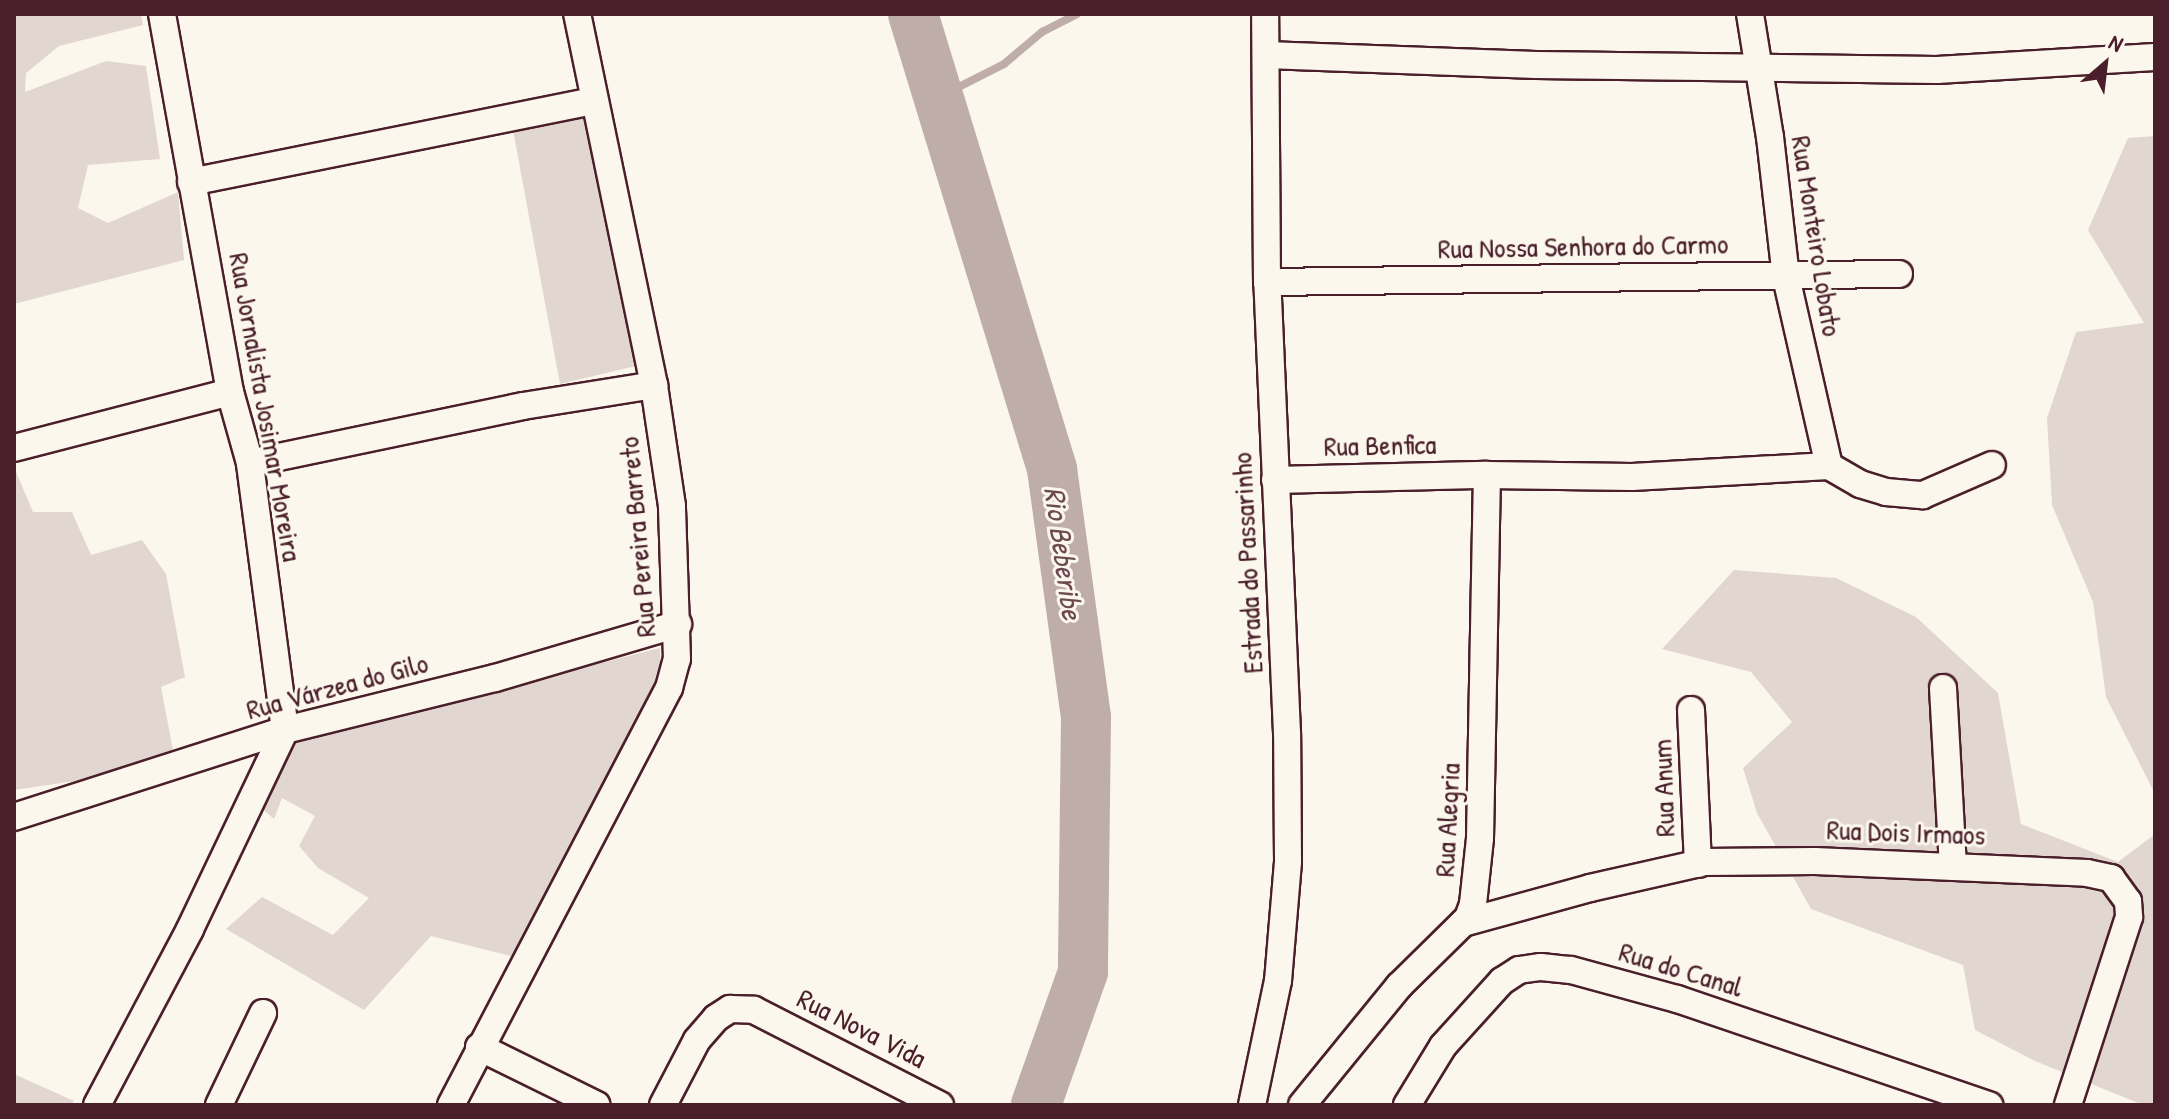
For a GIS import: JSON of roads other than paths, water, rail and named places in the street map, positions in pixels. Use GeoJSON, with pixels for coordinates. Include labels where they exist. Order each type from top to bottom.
{"type":"FeatureCollection","features":[{"type":"Feature","properties":{"kind":"street","name":"Rua Jornalista Josimar Moreira"},"geometry":{"type":"LineString","coordinates":[[162,14],[230,392],[250,463],[285,730]]}},
{"type":"Feature","properties":{"kind":"street","name":"Rua Pereira Barreto"},"geometry":{"type":"LineString","coordinates":[[451,1105],[669,688],[677,659],[672,506],[654,385],[577,14]]}},
{"type":"Feature","properties":{"kind":"street","name":"Estrada do Passarinho"},"geometry":{"type":"LineString","coordinates":[[1252,1105],[1278,981],[1288,861],[1287,733],[1267,282],[1265,14]]}},
{"type":"Feature","properties":{"kind":"street","name":"Rua Monteiro Lobato"},"geometry":{"type":"LineString","coordinates":[[1750,14],[1786,277],[1829,466]]}},
{"type":"Feature","properties":{"kind":"street"},"geometry":{"type":"LineString","coordinates":[[1266,55],[1536,65],[1758,65],[1937,70],[2155,57]]}},
{"type":"Feature","properties":{"kind":"street"},"geometry":{"type":"LineString","coordinates":[[191,182],[594,101]]}},
{"type":"Feature","properties":{"kind":"street","name":"Rua Nossa Senhora do Carmo"},"geometry":{"type":"LineString","coordinates":[[1267,282],[1899,274]]}},
{"type":"Feature","properties":{"kind":"street"},"geometry":{"type":"LineString","coordinates":[[250,463],[523,406],[654,385]]}},
{"type":"Feature","properties":{"kind":"street"},"geometry":{"type":"LineString","coordinates":[[14,448],[230,392]]}},
{"type":"Feature","properties":{"kind":"street"},"geometry":{"type":"LineString","coordinates":[[1487,475],[1632,477],[1829,466],[1860,484],[1886,492],[1923,495],[1992,465]]}},
{"type":"Feature","properties":{"kind":"street","name":"Rua Benfica"},"geometry":{"type":"LineString","coordinates":[[1275,480],[1487,475]]}},
{"type":"Feature","properties":{"kind":"street","name":"Rua Alegria"},"geometry":{"type":"LineString","coordinates":[[1302,1105],[1399,986],[1463,923],[1475,892],[1480,838],[1487,475]]}},
{"type":"Feature","properties":{"kind":"street","name":"Rua Várzea do Gilo"},"geometry":{"type":"LineString","coordinates":[[14,817],[285,730],[495,678],[678,624]]}},
{"type":"Feature","properties":{"kind":"street"},"geometry":{"type":"LineString","coordinates":[[1943,688],[1953,867]]}},
{"type":"Feature","properties":{"kind":"street","name":"Rua Anum"},"geometry":{"type":"LineString","coordinates":[[1691,710],[1698,864]]}},
{"type":"Feature","properties":{"kind":"street"},"geometry":{"type":"LineString","coordinates":[[97,1105],[190,929],[285,730]]}},
{"type":"Feature","properties":{"kind":"street","name":"Rua Dois Irmaos"},"geometry":{"type":"LineString","coordinates":[[1463,923],[1590,888],[1698,864],[1815,861],[2087,873],[2111,878],[2122,888],[2128,901],[2129,917],[2103,1007],[2068,1105]]}},
{"type":"Feature","properties":{"kind":"street","name":"Rua do Canal"},"geometry":{"type":"LineString","coordinates":[[1407,1105],[1443,1046],[1502,981],[1519,970],[1541,967],[1571,970],[1677,999],[1989,1105]]}},
{"type":"Feature","properties":{"kind":"street","name":"Rua Nova Vida"},"geometry":{"type":"LineString","coordinates":[[663,1105],[697,1040],[716,1018],[730,1009],[754,1010],[940,1105]]}},
{"type":"Feature","properties":{"kind":"street"},"geometry":{"type":"LineString","coordinates":[[219,1105],[263,1013]]}},
{"type":"Feature","properties":{"kind":"street"},"geometry":{"type":"LineString","coordinates":[[479,1047],[597,1105]]}},
{"type":"Feature","properties":{"kind":"waterway","name":"Rio Beberibe"},"geometry":{"type":"LineString","coordinates":[[913,14],[1052,469],[1086,717],[1083,972],[1036,1105]]}},
{"type":"Feature","properties":{"kind":"waterway"},"geometry":{"type":"LineString","coordinates":[[939,97],[1004,64],[1042,32],[1077,14]]}}]}
